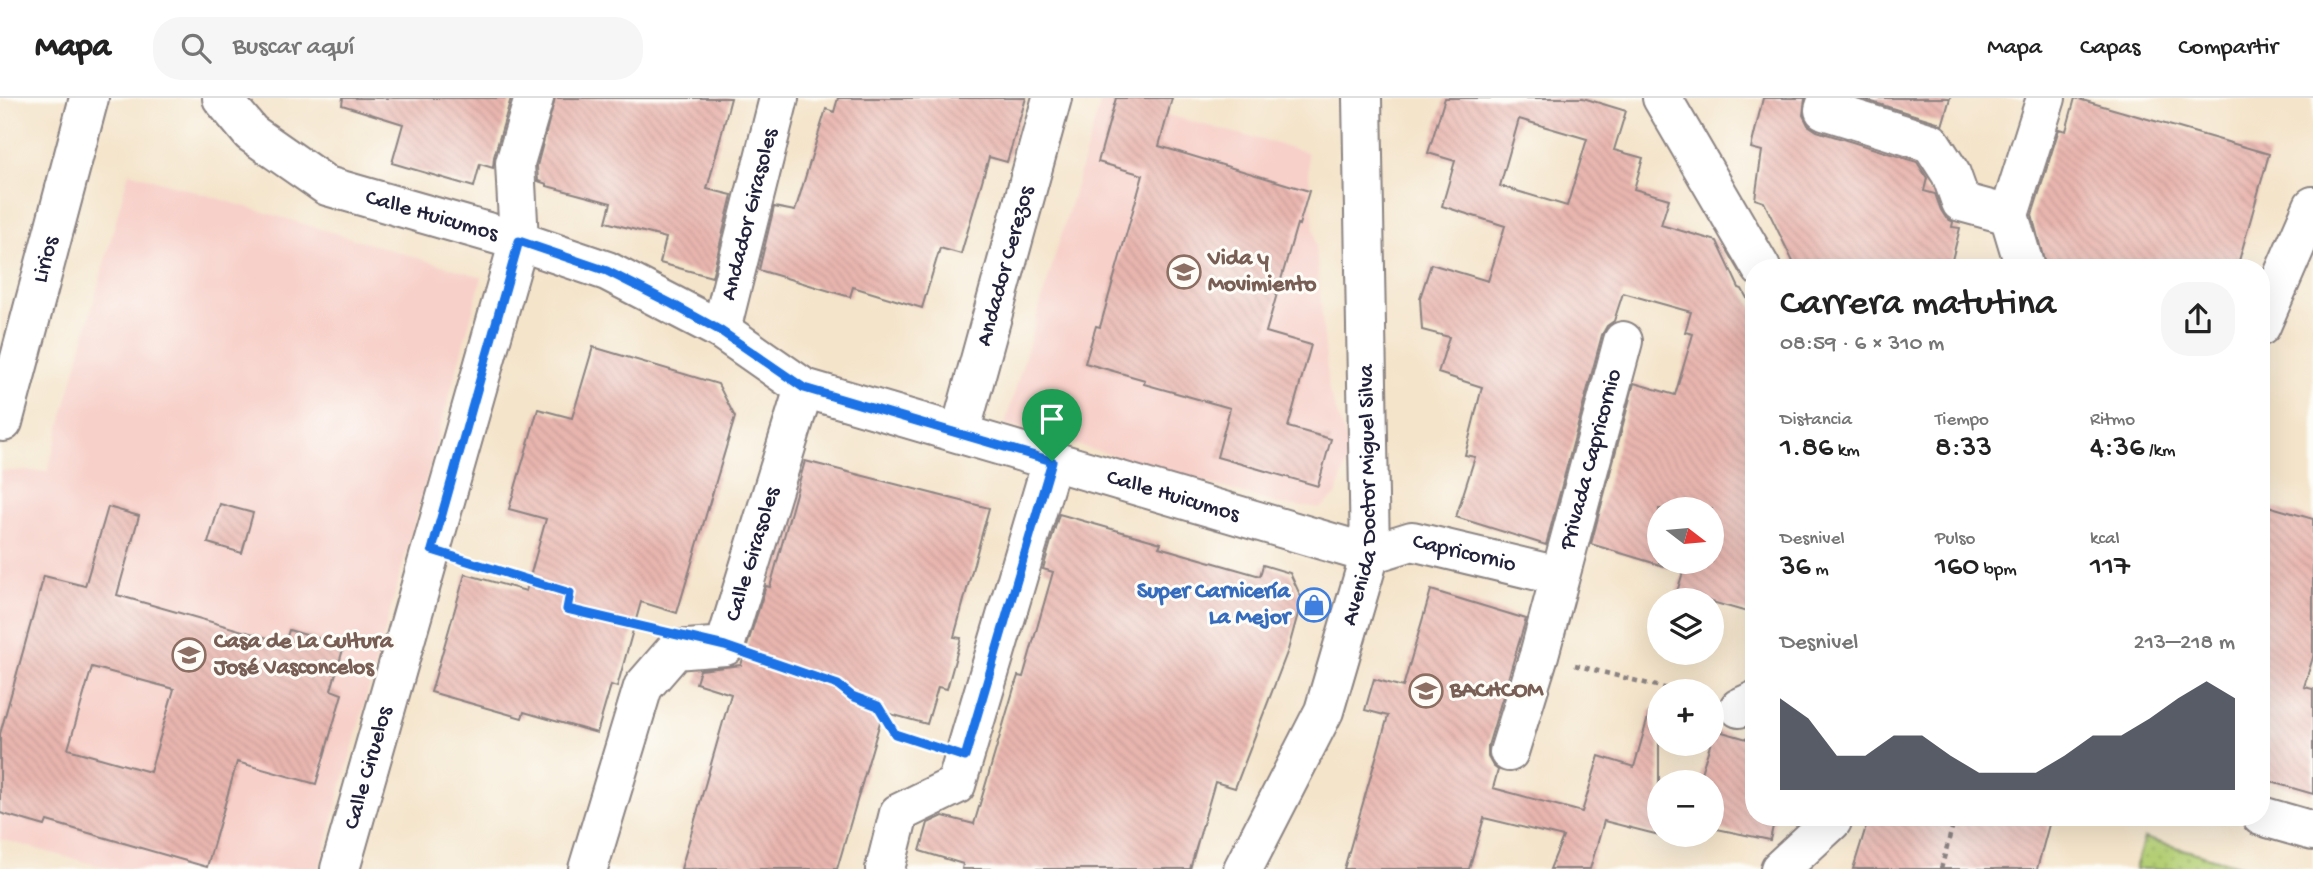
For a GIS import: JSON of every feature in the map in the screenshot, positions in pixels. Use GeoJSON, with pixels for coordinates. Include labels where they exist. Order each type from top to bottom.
{"type":"FeatureCollection","features":[{"type":"Feature","properties":{"kind":"street","name":"Lirios"},"geometry":{"type":"LineString","coordinates":[[3,422],[89,98]]}},
{"type":"Feature","properties":{"kind":"street","name":"Calle Huicumos"},"geometry":{"type":"LineString","coordinates":[[222,98],[256,115],[327,186],[519,241],[607,271],[721,331],[804,388],[1370,554]]}},
{"type":"Feature","properties":{"kind":"street","name":"Calle Ciruelos"},"geometry":{"type":"LineString","coordinates":[[340,869],[519,241],[515,163],[534,98]]}},
{"type":"Feature","properties":{"kind":"street","name":"Andador Girasoles"},"geometry":{"type":"LineString","coordinates":[[721,331],[779,98]]}},
{"type":"Feature","properties":{"kind":"street","name":"Andador Cerezos"},"geometry":{"type":"LineString","coordinates":[[960,433],[1052,98]]}},
{"type":"Feature","properties":{"kind":"street","name":"Avenida Doctor Miguel Silva"},"geometry":{"type":"LineString","coordinates":[[1243,869],[1324,710],[1370,554],[1362,98]]}},
{"type":"Feature","properties":{"kind":"street"},"geometry":{"type":"LineString","coordinates":[[1662,98],[1757,259]]}},
{"type":"Feature","properties":{"kind":"street"},"geometry":{"type":"LineString","coordinates":[[1828,98],[1824,110],[1931,143],[1951,174],[1961,202],[2009,215]]}},
{"type":"Feature","properties":{"kind":"street"},"geometry":{"type":"LineString","coordinates":[[2022,259],[2009,215],[2046,98]]}},
{"type":"Feature","properties":{"kind":"street"},"geometry":{"type":"LineString","coordinates":[[2270,305],[2313,206]]}},
{"type":"Feature","properties":{"kind":"street","name":"Privada Capricornio"},"geometry":{"type":"LineString","coordinates":[[1510,752],[1539,656],[1623,341]]}},
{"type":"Feature","properties":{"kind":"street","name":"Calle Girasoles"},"geometry":{"type":"LineString","coordinates":[[588,869],[643,687],[675,650],[725,646],[804,388]]}},
{"type":"Feature","properties":{"kind":"street"},"geometry":{"type":"LineString","coordinates":[[885,869],[899,813],[957,785],[1052,461]]}},
{"type":"Feature","properties":{"kind":"street","name":"Capricornio"},"geometry":{"type":"LineString","coordinates":[[1370,554],[1412,541],[1559,576]]}},
{"type":"Feature","properties":{"kind":"street"},"geometry":{"type":"LineString","coordinates":[[2270,819],[2313,831]]}},
{"type":"Feature","properties":{"kind":"street"},"geometry":{"type":"LineString","coordinates":[[1780,869],[1827,826]]}},
{"type":"Feature","properties":{"kind":"path"},"geometry":{"type":"LineString","coordinates":[[432,550],[570,593],[567,609],[646,627]]}},
{"type":"Feature","properties":{"kind":"path"},"geometry":{"type":"LineString","coordinates":[[725,646],[838,685],[852,696],[878,706],[895,734],[965,757]]}},
{"type":"Feature","properties":{"kind":"path"},"geometry":{"type":"LineString","coordinates":[[1539,656],[1647,684]]}},
{"type":"Feature","properties":{"kind":"path"},"geometry":{"type":"LineString","coordinates":[[1941,869],[1953,826]]}},
{"type":"Feature","properties":{"kind":"shaded area","name":"Vida y Movimiento"},"geometry":{"type":"Polygon","coordinates":[[[1102,98],[1307,152],[1329,391],[1350,452],[1336,496],[1320,508],[1282,505],[1005,424],[1102,98]]]}},
{"type":"Feature","properties":{"kind":"shaded area","name":"Casa de La Cultura José Vasconcelos"},"geometry":{"type":"Polygon","coordinates":[[[129,172],[482,277],[319,869],[111,869],[0,839],[0,471],[48,471],[129,172]]]}},
{"type":"Feature","properties":{"kind":"green space"},"geometry":{"type":"Polygon","coordinates":[[[2144,838],[2251,869],[2135,869],[2144,838]]]}},
{"type":"Feature","properties":{"kind":"building"},"geometry":{"type":"Polygon","coordinates":[[[343,98],[511,98],[493,168],[480,164],[474,187],[392,163],[403,124],[342,105],[343,98]]]}},
{"type":"Feature","properties":{"kind":"building"},"geometry":{"type":"Polygon","coordinates":[[[555,98],[731,98],[707,189],[732,195],[712,277],[660,263],[666,238],[606,222],[611,203],[547,186],[538,181],[537,166],[555,98]]]}},
{"type":"Feature","properties":{"kind":"building"},"geometry":{"type":"Polygon","coordinates":[[[838,98],[1026,98],[1007,162],[989,157],[961,254],[940,248],[922,308],[853,287],[850,297],[759,270],[774,207],[795,211],[826,109],[834,112],[838,98]]]}},
{"type":"Feature","properties":{"kind":"building"},"geometry":{"type":"Polygon","coordinates":[[[1116,98],[1172,98],[1159,146],[1309,191],[1266,332],[1311,345],[1288,427],[1331,439],[1318,486],[1217,457],[1230,408],[1144,384],[1145,380],[1085,363],[1096,326],[1100,327],[1143,175],[1098,162],[1116,98]]]}},
{"type":"Feature","properties":{"kind":"building"},"geometry":{"type":"Polygon","coordinates":[[[1445,98],[1583,98],[1626,111],[1614,150],[1643,158],[1634,189],[1669,199],[1661,225],[1717,241],[1739,288],[1745,294],[1745,611],[1724,605],[1724,588],[1678,588],[1682,574],[1724,574],[1724,497],[1647,497],[1647,561],[1591,544],[1634,383],[1675,395],[1693,334],[1685,332],[1691,312],[1623,293],[1614,321],[1602,335],[1546,545],[1456,517],[1475,457],[1465,455],[1482,387],[1438,373],[1449,337],[1422,330],[1420,298],[1431,264],[1488,281],[1505,226],[1442,206],[1455,161],[1428,153],[1445,98]],[[1519,119],[1500,186],[1567,206],[1587,139],[1519,119]]]}},
{"type":"Feature","properties":{"kind":"building"},"geometry":{"type":"Polygon","coordinates":[[[1763,98],[1805,98],[1803,115],[1808,125],[1817,131],[1917,162],[1927,178],[1924,191],[1935,194],[1946,218],[1953,222],[1952,227],[1960,228],[1952,259],[1792,259],[1764,202],[1755,199],[1762,151],[1751,148],[1763,98]]]}},
{"type":"Feature","properties":{"kind":"building"},"geometry":{"type":"Polygon","coordinates":[[[1859,98],[1950,98],[1942,126],[1937,122],[1859,98]]]}},
{"type":"Feature","properties":{"kind":"building"},"geometry":{"type":"Polygon","coordinates":[[[2075,98],[2269,154],[2240,259],[2044,259],[2032,215],[2059,129],[2066,131],[2075,98]]]}},
{"type":"Feature","properties":{"kind":"building"},"geometry":{"type":"Polygon","coordinates":[[[593,347],[718,384],[735,417],[677,613],[641,602],[617,687],[611,685],[597,733],[524,712],[522,718],[431,692],[465,574],[526,591],[546,519],[509,509],[538,409],[572,418],[593,347]]]}},
{"type":"Feature","properties":{"kind":"building"},"geometry":{"type":"Polygon","coordinates":[[[805,461],[989,508],[954,637],[961,638],[947,689],[938,687],[927,724],[883,712],[837,869],[681,869],[731,694],[696,683],[700,670],[741,665],[766,586],[770,587],[805,461]]]}},
{"type":"Feature","properties":{"kind":"building"},"geometry":{"type":"Polygon","coordinates":[[[220,504],[253,513],[242,553],[208,543],[220,504]]]}},
{"type":"Feature","properties":{"kind":"building"},"geometry":{"type":"Polygon","coordinates":[[[108,507],[139,516],[117,595],[285,643],[289,630],[344,646],[331,690],[342,694],[316,784],[237,762],[207,867],[47,821],[45,826],[0,813],[0,734],[44,576],[85,586],[108,507]],[[92,667],[68,749],[150,772],[174,689],[92,667]]]}},
{"type":"Feature","properties":{"kind":"building"},"geometry":{"type":"Polygon","coordinates":[[[2270,507],[2313,519],[2313,657],[2304,687],[2313,689],[2313,794],[2270,782],[2270,507]]]}},
{"type":"Feature","properties":{"kind":"building"},"geometry":{"type":"Polygon","coordinates":[[[1059,514],[1161,543],[1159,547],[1260,576],[1263,565],[1290,573],[1302,599],[1288,650],[1235,788],[1215,782],[1190,869],[962,869],[963,864],[920,851],[928,823],[943,816],[974,824],[1018,676],[1023,677],[1053,572],[1043,569],[1059,514]]]}},
{"type":"Feature","properties":{"kind":"building"},"geometry":{"type":"Polygon","coordinates":[[[1431,590],[1526,619],[1488,746],[1488,757],[1498,770],[1493,788],[1582,812],[1599,756],[1634,767],[1647,721],[1647,756],[1659,756],[1659,770],[1647,770],[1647,832],[1604,821],[1590,869],[1550,869],[1563,837],[1484,818],[1469,869],[1344,869],[1388,716],[1365,710],[1374,679],[1403,687],[1431,590]]]}},
{"type":"Feature","properties":{"kind":"building"},"geometry":{"type":"Polygon","coordinates":[[[1724,733],[1745,738],[1745,826],[1773,826],[1770,840],[1724,830],[1724,770],[1702,770],[1706,756],[1724,756],[1724,733]]]}},
{"type":"Feature","properties":{"kind":"building"},"geometry":{"type":"Polygon","coordinates":[[[1866,826],[2049,826],[2037,869],[1853,869],[1866,826]]]}},
{"type":"Feature","properties":{"kind":"place","name":"Vida y Movimiento"},"geometry":{"type":"Point","coordinates":[1184,272]}},
{"type":"Feature","properties":{"kind":"place","name":"Super Carnicería La Mejor"},"geometry":{"type":"Point","coordinates":[1314,605]}},
{"type":"Feature","properties":{"kind":"place","name":"Casa de La Cultura José Vasconcelos"},"geometry":{"type":"Point","coordinates":[189,655]}},
{"type":"Feature","properties":{"kind":"place","name":"BACHCOM"},"geometry":{"type":"Point","coordinates":[1426,691]}},
{"type":"Feature","properties":{"kind":"route"},"geometry":{"type":"LineString","coordinates":[[519,241],[607,271],[672,304],[721,331],[804,388],[1052,461],[965,757],[895,734],[878,706],[852,696],[838,685],[725,646],[567,609],[570,593],[432,550],[519,241]]}}]}
